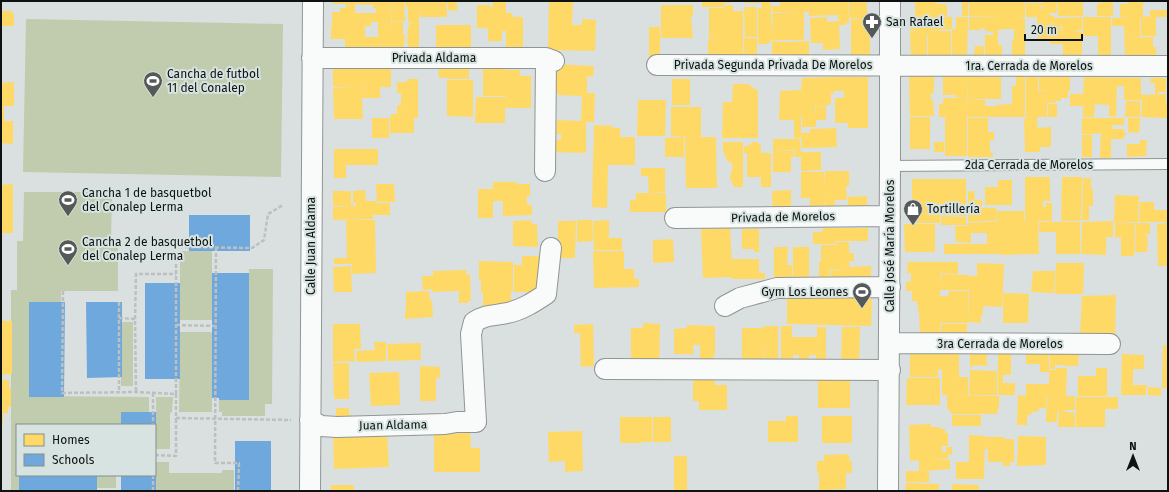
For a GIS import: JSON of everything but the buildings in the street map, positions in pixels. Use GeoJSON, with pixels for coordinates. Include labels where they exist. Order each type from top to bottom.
{"type":"FeatureCollection","features":[{"type":"Feature","properties":{"kind":"street","name":"Calle Juan Aldama"},"geometry":{"type":"LineString","coordinates":[[310,491],[313,1]]}},
{"type":"Feature","properties":{"kind":"street","name":"Calle José María Morelos"},"geometry":{"type":"LineString","coordinates":[[888,491],[890,370],[890,1]]}},
{"type":"Feature","properties":{"kind":"street","name":"Privada Aldama"},"geometry":{"type":"LineString","coordinates":[[312,58],[550,59],[545,172]]}},
{"type":"Feature","properties":{"kind":"street","name":"Privada Segunda Privada De Morelos"},"geometry":{"type":"LineString","coordinates":[[657,65],[889,66]]}},
{"type":"Feature","properties":{"kind":"street","name":"1ra. Cerrada de Morelos"},"geometry":{"type":"LineString","coordinates":[[889,66],[1168,66]]}},
{"type":"Feature","properties":{"kind":"street","name":"Privada de Morelos"},"geometry":{"type":"LineString","coordinates":[[675,218],[890,216]]}},
{"type":"Feature","properties":{"kind":"street","name":"Juan Aldama"},"geometry":{"type":"LineString","coordinates":[[310,420],[321,426],[337,427],[476,422],[471,334],[474,322],[489,315],[507,313],[522,308],[546,294],[551,248]]}},
{"type":"Feature","properties":{"kind":"street"},"geometry":{"type":"LineString","coordinates":[[725,306],[740,298],[777,288],[890,287]]}},
{"type":"Feature","properties":{"kind":"street","name":"3ra Cerrada de Morelos"},"geometry":{"type":"LineString","coordinates":[[889,343],[1110,344]]}},
{"type":"Feature","properties":{"kind":"street"},"geometry":{"type":"LineString","coordinates":[[606,369],[890,370]]}},
{"type":"Feature","properties":{"kind":"lane","name":"2da Cerrada de Morelos"},"geometry":{"type":"LineString","coordinates":[[890,166],[1168,164]]}},
{"type":"Feature","properties":{"kind":"path"},"geometry":{"type":"LineString","coordinates":[[156,455],[176,456],[176,247],[252,248],[264,240],[268,214],[283,205]]}},
{"type":"Feature","properties":{"kind":"path"},"geometry":{"type":"LineString","coordinates":[[216,247],[215,463],[239,463],[238,491]]}},
{"type":"Feature","properties":{"kind":"path"},"geometry":{"type":"LineString","coordinates":[[136,392],[136,274],[176,274]]}},
{"type":"Feature","properties":{"kind":"path"},"geometry":{"type":"LineString","coordinates":[[63,291],[62,393],[136,392],[176,394]]}},
{"type":"Feature","properties":{"kind":"path"},"geometry":{"type":"LineString","coordinates":[[119,302],[119,393]]}},
{"type":"Feature","properties":{"kind":"path"},"geometry":{"type":"LineString","coordinates":[[119,318],[135,319]]}},
{"type":"Feature","properties":{"kind":"path"},"geometry":{"type":"LineString","coordinates":[[176,325],[216,326]]}},
{"type":"Feature","properties":{"kind":"path"},"geometry":{"type":"LineString","coordinates":[[153,393],[153,424]]}},
{"type":"Feature","properties":{"kind":"path"},"geometry":{"type":"LineString","coordinates":[[176,418],[288,420]]}},
{"type":"Feature","properties":{"kind":"path"},"geometry":{"type":"LineString","coordinates":[[153,476],[153,491]]}},
{"type":"Feature","properties":{"kind":"green space","name":"Cancha de futbol 11 del Conalep"},"geometry":{"type":"Polygon","coordinates":[[[26,19],[283,24],[281,177],[23,172],[26,19]]]}},
{"type":"Feature","properties":{"kind":"green space"},"geometry":{"type":"Polygon","coordinates":[[[24,192],[112,192],[111,242],[118,242],[118,291],[61,291],[61,302],[30,302],[29,396],[149,397],[149,412],[121,412],[121,424],[16,424],[16,476],[19,476],[19,491],[11,491],[11,290],[17,290],[17,241],[23,241],[24,192]]]}},
{"type":"Feature","properties":{"kind":"green space"},"geometry":{"type":"Polygon","coordinates":[[[180,251],[212,251],[212,320],[180,320],[180,251]]]}},
{"type":"Feature","properties":{"kind":"green space"},"geometry":{"type":"Polygon","coordinates":[[[249,269],[273,269],[272,404],[265,404],[265,416],[222,416],[222,412],[219,412],[219,400],[249,400],[249,269]]]}},
{"type":"Feature","properties":{"kind":"green space"},"geometry":{"type":"Polygon","coordinates":[[[122,322],[133,322],[133,386],[121,386],[122,322]]]}},
{"type":"Feature","properties":{"kind":"green space"},"geometry":{"type":"Polygon","coordinates":[[[180,332],[212,332],[212,412],[179,412],[180,332]]]}},
{"type":"Feature","properties":{"kind":"green space"},"geometry":{"type":"Polygon","coordinates":[[[156,397],[173,397],[172,412],[170,413],[170,449],[156,449],[156,397]]]}},
{"type":"Feature","properties":{"kind":"green space"},"geometry":{"type":"Polygon","coordinates":[[[156,462],[169,462],[169,473],[222,473],[222,470],[234,470],[234,491],[156,491],[156,462]]]}},
{"type":"Feature","properties":{"kind":"green space"},"geometry":{"type":"Polygon","coordinates":[[[97,476],[116,476],[116,488],[97,488],[97,476]]]}},
{"type":"Feature","properties":{"kind":"place","name":"San Rafael"},"geometry":{"type":"Point","coordinates":[872,39]}},
{"type":"Feature","properties":{"kind":"place","name":"Cancha de futbol 11 del Conalep"},"geometry":{"type":"Point","coordinates":[153,98]}},
{"type":"Feature","properties":{"kind":"place","name":"Cancha 1 de basquetbol del Conalep Lerma"},"geometry":{"type":"Point","coordinates":[68,217]}},
{"type":"Feature","properties":{"kind":"place","name":"Tortillería"},"geometry":{"type":"Point","coordinates":[913,226]}},
{"type":"Feature","properties":{"kind":"place","name":"Cancha 2 de basquetbol del Conalep Lerma"},"geometry":{"type":"Point","coordinates":[68,266]}},
{"type":"Feature","properties":{"kind":"place","name":"Gym Los Leones"},"geometry":{"type":"Point","coordinates":[862,309]}}]}
